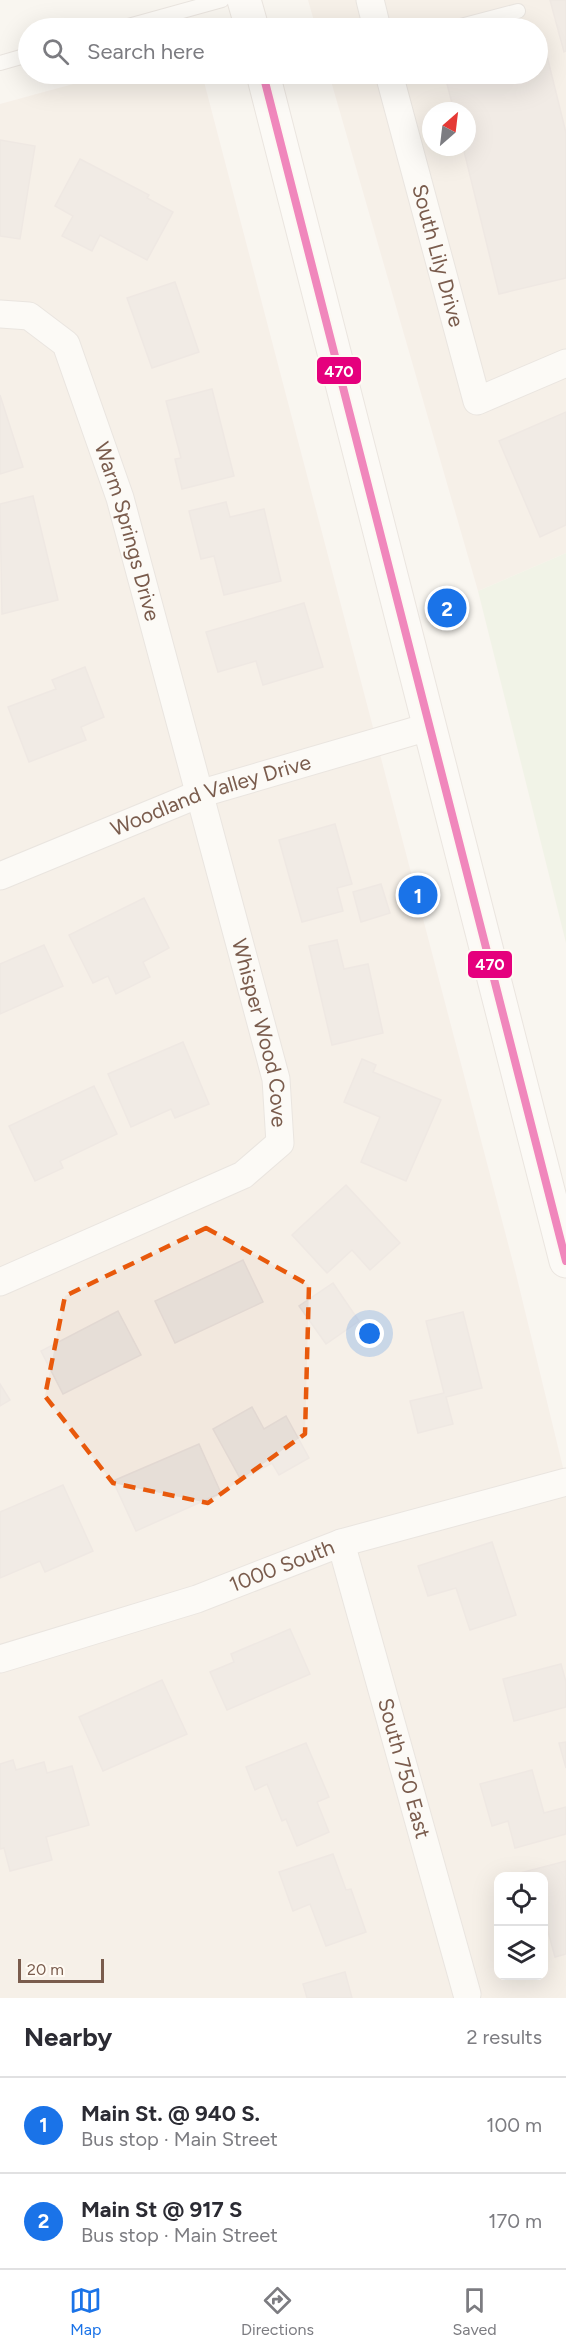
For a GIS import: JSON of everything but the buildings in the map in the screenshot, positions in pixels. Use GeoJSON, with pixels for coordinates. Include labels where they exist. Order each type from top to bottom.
{"type":"FeatureCollection","features":[{"type":"Feature","properties":{"kind":"main road"},"geometry":{"type":"LineString","coordinates":[[244,0],[249,18]]}},
{"type":"Feature","properties":{"kind":"main road"},"geometry":{"type":"LineString","coordinates":[[266,84],[566,1261]]}},
{"type":"Feature","properties":{"kind":"street"},"geometry":{"type":"LineString","coordinates":[[370,0],[374,18]]}},
{"type":"Feature","properties":{"kind":"street","name":"South Lily Drive"},"geometry":{"type":"LineString","coordinates":[[392,84],[477,400],[566,363]]}},
{"type":"Feature","properties":{"kind":"street","name":"Warm Springs Drive"},"geometry":{"type":"LineString","coordinates":[[0,314],[29,316],[66,344],[120,498],[199,794]]}},
{"type":"Feature","properties":{"kind":"street","name":"Woodland Valley Drive"},"geometry":{"type":"LineString","coordinates":[[0,876],[199,794],[428,727]]}},
{"type":"Feature","properties":{"kind":"street","name":"Whisper Wood Cove"},"geometry":{"type":"LineString","coordinates":[[0,1282],[243,1175],[280,1143],[276,1079],[199,794]]}},
{"type":"Feature","properties":{"kind":"street","name":"1000 South"},"geometry":{"type":"LineString","coordinates":[[0,1659],[198,1599],[341,1543],[566,1482]]}},
{"type":"Feature","properties":{"kind":"street","name":"South 750 East"},"geometry":{"type":"LineString","coordinates":[[341,1543],[467,1994]]}},
{"type":"Feature","properties":{"kind":"lane"},"geometry":{"type":"LineString","coordinates":[[157,18],[222,0]]}},
{"type":"Feature","properties":{"kind":"lane"},"geometry":{"type":"LineString","coordinates":[[491,18],[518,11]]}},
{"type":"Feature","properties":{"kind":"lane"},"geometry":{"type":"LineString","coordinates":[[0,63],[18,58]]}},
{"type":"Feature","properties":{"kind":"highlighted area"},"geometry":{"type":"Polygon","coordinates":[[[206,1228],[309,1285],[305,1434],[208,1503],[113,1483],[45,1396],[65,1296],[206,1228]]]}},
{"type":"Feature","properties":{"kind":"shaded area"},"geometry":{"type":"Polygon","coordinates":[[[308,0],[566,0],[566,553],[478,591],[332,84],[548,84],[548,18],[313,18],[308,0]]]}},
{"type":"Feature","properties":{"kind":"shaded area"},"geometry":{"type":"Polygon","coordinates":[[[73,84],[205,84],[516,1274],[566,1480],[566,1998],[0,1998],[0,104],[73,84]]]}},
{"type":"Feature","properties":{"kind":"green space"},"geometry":{"type":"Polygon","coordinates":[[[566,553],[566,943],[478,591],[566,553]]]}},
{"type":"Feature","properties":{"kind":"transit line","name":"470"},"geometry":{"type":"LineString","coordinates":[[266,84],[566,1261]]}},
{"type":"Feature","properties":{"kind":"place","name":"Main St @ 917 S"},"geometry":{"type":"Point","coordinates":[447,608]}},
{"type":"Feature","properties":{"kind":"place","name":"Main St. @ 940 S."},"geometry":{"type":"Point","coordinates":[418,895]}}]}
